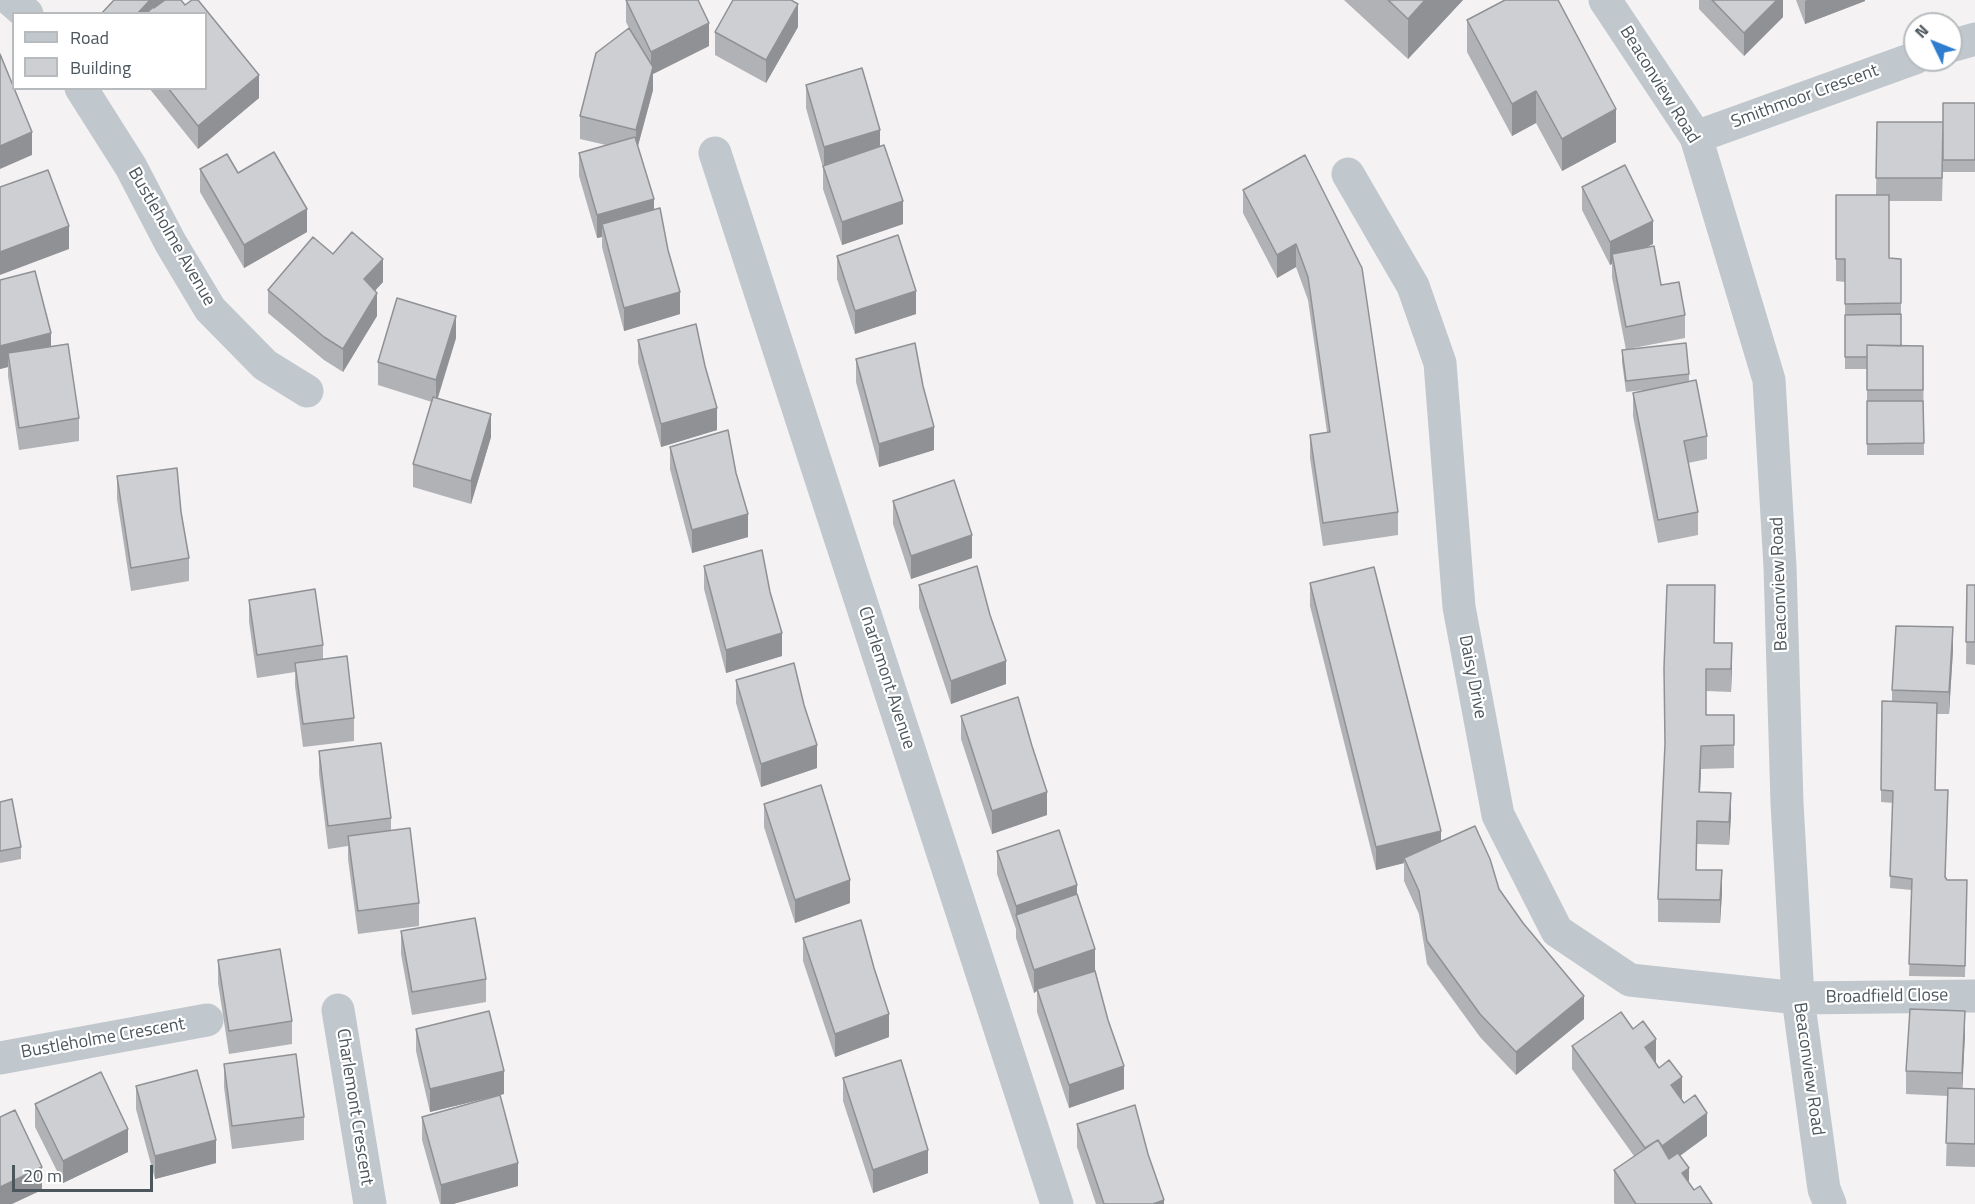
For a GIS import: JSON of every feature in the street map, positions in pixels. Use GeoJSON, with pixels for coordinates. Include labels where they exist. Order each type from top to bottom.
{"type":"FeatureCollection","features":[{"type":"Feature","properties":{"kind":"street"},"geometry":{"type":"LineString","coordinates":[[11,0],[25,12]]}},
{"type":"Feature","properties":{"kind":"street","name":"Beaconview Road"},"geometry":{"type":"LineString","coordinates":[[1605,0],[1696,137],[1769,380],[1780,567],[1787,803],[1798,998],[1824,1189],[1830,1204]]}},
{"type":"Feature","properties":{"kind":"street","name":"Smithmoor Crescent"},"geometry":{"type":"LineString","coordinates":[[1696,137],[1903,62]]}},
{"type":"Feature","properties":{"kind":"street","name":"Bustleholme Avenue"},"geometry":{"type":"LineString","coordinates":[[82,90],[131,167],[170,242],[210,309],[265,365],[307,392]]}},
{"type":"Feature","properties":{"kind":"street","name":"Charlemont Avenue"},"geometry":{"type":"LineString","coordinates":[[715,153],[1057,1204]]}},
{"type":"Feature","properties":{"kind":"street","name":"Daisy Drive"},"geometry":{"type":"LineString","coordinates":[[1348,174],[1413,286],[1440,363],[1459,607],[1497,815],[1557,931],[1630,980],[1798,998]]}},
{"type":"Feature","properties":{"kind":"street","name":"Broadfield Close"},"geometry":{"type":"LineString","coordinates":[[1798,998],[1975,996]]}},
{"type":"Feature","properties":{"kind":"street","name":"Charlemont Crescent"},"geometry":{"type":"LineString","coordinates":[[338,1010],[370,1204]]}},
{"type":"Feature","properties":{"kind":"street","name":"Bustleholme Crescent"},"geometry":{"type":"LineString","coordinates":[[0,1058],[207,1020]]}},
{"type":"Feature","properties":{"kind":"building"},"geometry":{"type":"Polygon","coordinates":[[[114,0],[150,0],[139,12],[103,12],[114,0]]]}},
{"type":"Feature","properties":{"kind":"building"},"geometry":{"type":"Polygon","coordinates":[[[165,0],[181,0],[185,5],[192,0],[198,0],[259,75],[198,126],[170,90],[207,90],[207,12],[148,12],[165,0]]]}},
{"type":"Feature","properties":{"kind":"building"},"geometry":{"type":"Polygon","coordinates":[[[626,0],[698,0],[709,23],[651,52],[626,0]]]}},
{"type":"Feature","properties":{"kind":"building"},"geometry":{"type":"Polygon","coordinates":[[[733,0],[791,0],[798,4],[766,60],[715,32],[733,0]]]}},
{"type":"Feature","properties":{"kind":"building"},"geometry":{"type":"Polygon","coordinates":[[[1388,0],[1425,0],[1408,19],[1388,0]]]}},
{"type":"Feature","properties":{"kind":"building"},"geometry":{"type":"Polygon","coordinates":[[[1505,0],[1558,0],[1616,109],[1562,139],[1536,91],[1512,104],[1467,20],[1505,0]]]}},
{"type":"Feature","properties":{"kind":"building"},"geometry":{"type":"Polygon","coordinates":[[[1712,0],[1777,0],[1744,33],[1712,0]]]}},
{"type":"Feature","properties":{"kind":"building"},"geometry":{"type":"Polygon","coordinates":[[[629,28],[653,67],[636,130],[580,116],[596,53],[629,28]]]}},
{"type":"Feature","properties":{"kind":"building"},"geometry":{"type":"Polygon","coordinates":[[[0,54],[12,83],[12,90],[15,90],[32,132],[0,146],[0,54]]]}},
{"type":"Feature","properties":{"kind":"building"},"geometry":{"type":"Polygon","coordinates":[[[862,68],[880,130],[824,147],[806,85],[862,68]]]}},
{"type":"Feature","properties":{"kind":"building"},"geometry":{"type":"Polygon","coordinates":[[[1943,103],[1975,103],[1975,160],[1943,160],[1943,103]]]}},
{"type":"Feature","properties":{"kind":"building"},"geometry":{"type":"Polygon","coordinates":[[[1877,122],[1943,122],[1942,178],[1876,178],[1877,122]]]}},
{"type":"Feature","properties":{"kind":"building"},"geometry":{"type":"Polygon","coordinates":[[[635,137],[654,199],[597,215],[579,153],[635,137]]]}},
{"type":"Feature","properties":{"kind":"building"},"geometry":{"type":"Polygon","coordinates":[[[884,145],[903,201],[842,222],[823,166],[884,145]]]}},
{"type":"Feature","properties":{"kind":"building"},"geometry":{"type":"Polygon","coordinates":[[[274,152],[307,209],[244,245],[200,169],[227,154],[238,173],[274,152]]]}},
{"type":"Feature","properties":{"kind":"building"},"geometry":{"type":"Polygon","coordinates":[[[1305,155],[1362,268],[1398,512],[1323,523],[1310,435],[1330,432],[1308,277],[1296,244],[1277,255],[1243,190],[1305,155]]]}},
{"type":"Feature","properties":{"kind":"building"},"geometry":{"type":"Polygon","coordinates":[[[1625,165],[1653,221],[1610,242],[1582,187],[1625,165]]]}},
{"type":"Feature","properties":{"kind":"building"},"geometry":{"type":"Polygon","coordinates":[[[48,170],[69,226],[0,252],[0,187],[48,170]]]}},
{"type":"Feature","properties":{"kind":"building"},"geometry":{"type":"Polygon","coordinates":[[[1836,195],[1889,195],[1889,258],[1901,259],[1901,303],[1845,304],[1845,259],[1836,259],[1836,195]]]}},
{"type":"Feature","properties":{"kind":"building"},"geometry":{"type":"Polygon","coordinates":[[[660,208],[668,250],[680,292],[624,308],[602,224],[660,208]]]}},
{"type":"Feature","properties":{"kind":"building"},"geometry":{"type":"Polygon","coordinates":[[[352,232],[383,259],[364,279],[377,293],[343,349],[324,337],[268,290],[313,237],[333,254],[352,232]]]}},
{"type":"Feature","properties":{"kind":"building"},"geometry":{"type":"Polygon","coordinates":[[[898,235],[916,291],[855,311],[837,256],[898,235]]]}},
{"type":"Feature","properties":{"kind":"building"},"geometry":{"type":"Polygon","coordinates":[[[1654,246],[1661,285],[1679,282],[1685,315],[1626,327],[1612,254],[1654,246]]]}},
{"type":"Feature","properties":{"kind":"building"},"geometry":{"type":"Polygon","coordinates":[[[35,271],[51,333],[0,346],[0,280],[35,271]]]}},
{"type":"Feature","properties":{"kind":"building"},"geometry":{"type":"Polygon","coordinates":[[[397,298],[456,316],[436,380],[378,362],[397,298]]]}},
{"type":"Feature","properties":{"kind":"building"},"geometry":{"type":"Polygon","coordinates":[[[1901,314],[1901,346],[1867,345],[1867,357],[1845,357],[1845,315],[1901,314]]]}},
{"type":"Feature","properties":{"kind":"building"},"geometry":{"type":"Polygon","coordinates":[[[696,324],[717,408],[661,424],[638,340],[696,324]]]}},
{"type":"Feature","properties":{"kind":"building"},"geometry":{"type":"Polygon","coordinates":[[[915,343],[934,427],[879,444],[856,359],[915,343]]]}},
{"type":"Feature","properties":{"kind":"building"},"geometry":{"type":"Polygon","coordinates":[[[1686,343],[1689,374],[1626,381],[1622,350],[1686,343]]]}},
{"type":"Feature","properties":{"kind":"building"},"geometry":{"type":"Polygon","coordinates":[[[68,344],[79,418],[19,428],[8,353],[68,344]]]}},
{"type":"Feature","properties":{"kind":"building"},"geometry":{"type":"Polygon","coordinates":[[[1867,345],[1923,346],[1923,390],[1867,390],[1867,345]]]}},
{"type":"Feature","properties":{"kind":"building"},"geometry":{"type":"Polygon","coordinates":[[[1696,380],[1707,436],[1684,441],[1698,512],[1658,520],[1633,393],[1696,380]]]}},
{"type":"Feature","properties":{"kind":"building"},"geometry":{"type":"Polygon","coordinates":[[[433,397],[491,414],[471,481],[413,464],[433,397]]]}},
{"type":"Feature","properties":{"kind":"building"},"geometry":{"type":"Polygon","coordinates":[[[1867,401],[1923,401],[1924,443],[1867,444],[1867,401]]]}},
{"type":"Feature","properties":{"kind":"building"},"geometry":{"type":"Polygon","coordinates":[[[728,430],[736,473],[748,514],[692,530],[670,447],[728,430]]]}},
{"type":"Feature","properties":{"kind":"building"},"geometry":{"type":"Polygon","coordinates":[[[177,468],[181,512],[189,558],[131,568],[117,476],[177,468]]]}},
{"type":"Feature","properties":{"kind":"building"},"geometry":{"type":"Polygon","coordinates":[[[954,480],[972,535],[911,556],[893,501],[954,480]]]}},
{"type":"Feature","properties":{"kind":"building"},"geometry":{"type":"Polygon","coordinates":[[[762,550],[770,592],[782,633],[726,650],[704,566],[762,550]]]}},
{"type":"Feature","properties":{"kind":"building"},"geometry":{"type":"Polygon","coordinates":[[[977,566],[990,615],[1006,661],[951,681],[919,585],[977,566]]]}},
{"type":"Feature","properties":{"kind":"building"},"geometry":{"type":"Polygon","coordinates":[[[1374,567],[1441,831],[1376,847],[1310,583],[1374,567]]]}},
{"type":"Feature","properties":{"kind":"building"},"geometry":{"type":"Polygon","coordinates":[[[1667,585],[1715,585],[1714,643],[1732,643],[1731,669],[1706,669],[1706,715],[1734,715],[1734,745],[1701,746],[1699,792],[1731,793],[1729,822],[1697,821],[1696,870],[1722,870],[1720,900],[1658,899],[1665,744],[1664,668],[1667,585]]]}},
{"type":"Feature","properties":{"kind":"building"},"geometry":{"type":"Polygon","coordinates":[[[1967,585],[1975,585],[1975,642],[1966,642],[1967,585]]]}},
{"type":"Feature","properties":{"kind":"building"},"geometry":{"type":"Polygon","coordinates":[[[315,589],[323,645],[257,655],[249,600],[315,589]]]}},
{"type":"Feature","properties":{"kind":"building"},"geometry":{"type":"Polygon","coordinates":[[[1896,626],[1953,627],[1949,692],[1892,690],[1896,626]]]}},
{"type":"Feature","properties":{"kind":"building"},"geometry":{"type":"Polygon","coordinates":[[[347,656],[354,718],[303,724],[295,663],[347,656]]]}},
{"type":"Feature","properties":{"kind":"building"},"geometry":{"type":"Polygon","coordinates":[[[794,663],[817,745],[761,764],[736,680],[794,663]]]}},
{"type":"Feature","properties":{"kind":"building"},"geometry":{"type":"Polygon","coordinates":[[[1018,697],[1047,792],[992,811],[961,716],[1018,697]]]}},
{"type":"Feature","properties":{"kind":"building"},"geometry":{"type":"Polygon","coordinates":[[[1882,701],[1937,703],[1935,790],[1948,790],[1945,877],[1947,880],[1967,880],[1965,966],[1909,964],[1912,879],[1890,876],[1893,791],[1881,790],[1882,701]]]}},
{"type":"Feature","properties":{"kind":"building"},"geometry":{"type":"Polygon","coordinates":[[[381,743],[391,818],[328,826],[319,751],[381,743]]]}},
{"type":"Feature","properties":{"kind":"building"},"geometry":{"type":"Polygon","coordinates":[[[821,785],[850,880],[795,900],[764,804],[821,785]]]}},
{"type":"Feature","properties":{"kind":"building"},"geometry":{"type":"Polygon","coordinates":[[[12,799],[21,847],[0,851],[0,802],[12,799]]]}},
{"type":"Feature","properties":{"kind":"building"},"geometry":{"type":"Polygon","coordinates":[[[1475,826],[1490,859],[1499,889],[1523,923],[1584,996],[1516,1052],[1480,1014],[1427,941],[1419,891],[1404,858],[1475,826]]]}},
{"type":"Feature","properties":{"kind":"building"},"geometry":{"type":"Polygon","coordinates":[[[410,828],[419,903],[358,911],[348,836],[410,828]]]}},
{"type":"Feature","properties":{"kind":"building"},"geometry":{"type":"Polygon","coordinates":[[[1059,830],[1077,885],[1016,906],[997,851],[1059,830]]]}},
{"type":"Feature","properties":{"kind":"building"},"geometry":{"type":"Polygon","coordinates":[[[1077,894],[1095,949],[1034,970],[1016,915],[1077,894]]]}},
{"type":"Feature","properties":{"kind":"building"},"geometry":{"type":"Polygon","coordinates":[[[475,918],[486,979],[412,992],[401,931],[475,918]]]}},
{"type":"Feature","properties":{"kind":"building"},"geometry":{"type":"Polygon","coordinates":[[[861,920],[889,1014],[835,1034],[803,938],[861,920]]]}},
{"type":"Feature","properties":{"kind":"building"},"geometry":{"type":"Polygon","coordinates":[[[280,949],[292,1021],[229,1031],[218,960],[280,949]]]}},
{"type":"Feature","properties":{"kind":"building"},"geometry":{"type":"Polygon","coordinates":[[[1095,971],[1108,1020],[1124,1066],[1069,1085],[1037,989],[1095,971]]]}},
{"type":"Feature","properties":{"kind":"building"},"geometry":{"type":"Polygon","coordinates":[[[1910,1009],[1965,1011],[1962,1073],[1906,1071],[1910,1009]]]}},
{"type":"Feature","properties":{"kind":"building"},"geometry":{"type":"Polygon","coordinates":[[[489,1011],[504,1071],[430,1089],[416,1029],[489,1011]]]}},
{"type":"Feature","properties":{"kind":"building"},"geometry":{"type":"Polygon","coordinates":[[[1621,1012],[1633,1029],[1643,1021],[1656,1039],[1645,1047],[1659,1068],[1669,1060],[1682,1077],[1671,1085],[1684,1103],[1695,1095],[1707,1113],[1662,1146],[1658,1140],[1645,1148],[1572,1046],[1621,1012]]]}},
{"type":"Feature","properties":{"kind":"building"},"geometry":{"type":"Polygon","coordinates":[[[296,1054],[304,1117],[232,1126],[224,1064],[296,1054]]]}},
{"type":"Feature","properties":{"kind":"building"},"geometry":{"type":"Polygon","coordinates":[[[901,1060],[928,1150],[873,1170],[843,1078],[901,1060]]]}},
{"type":"Feature","properties":{"kind":"building"},"geometry":{"type":"Polygon","coordinates":[[[197,1070],[216,1140],[155,1156],[136,1086],[197,1070]]]}},
{"type":"Feature","properties":{"kind":"building"},"geometry":{"type":"Polygon","coordinates":[[[101,1072],[128,1129],[63,1161],[35,1104],[101,1072]]]}},
{"type":"Feature","properties":{"kind":"building"},"geometry":{"type":"Polygon","coordinates":[[[1948,1088],[1975,1089],[1975,1144],[1946,1143],[1948,1088]]]}},
{"type":"Feature","properties":{"kind":"building"},"geometry":{"type":"Polygon","coordinates":[[[500,1095],[518,1163],[441,1185],[422,1117],[500,1095]]]}},
{"type":"Feature","properties":{"kind":"building"},"geometry":{"type":"Polygon","coordinates":[[[1135,1105],[1148,1154],[1164,1200],[1153,1204],[1104,1204],[1077,1124],[1135,1105]]]}},
{"type":"Feature","properties":{"kind":"building"},"geometry":{"type":"Polygon","coordinates":[[[15,1110],[42,1167],[0,1187],[0,1117],[15,1110]]]}},
{"type":"Feature","properties":{"kind":"building"},"geometry":{"type":"Polygon","coordinates":[[[1658,1140],[1669,1159],[1678,1153],[1689,1168],[1682,1173],[1694,1190],[1700,1186],[1712,1204],[1636,1204],[1614,1170],[1658,1140]]]}}]}
